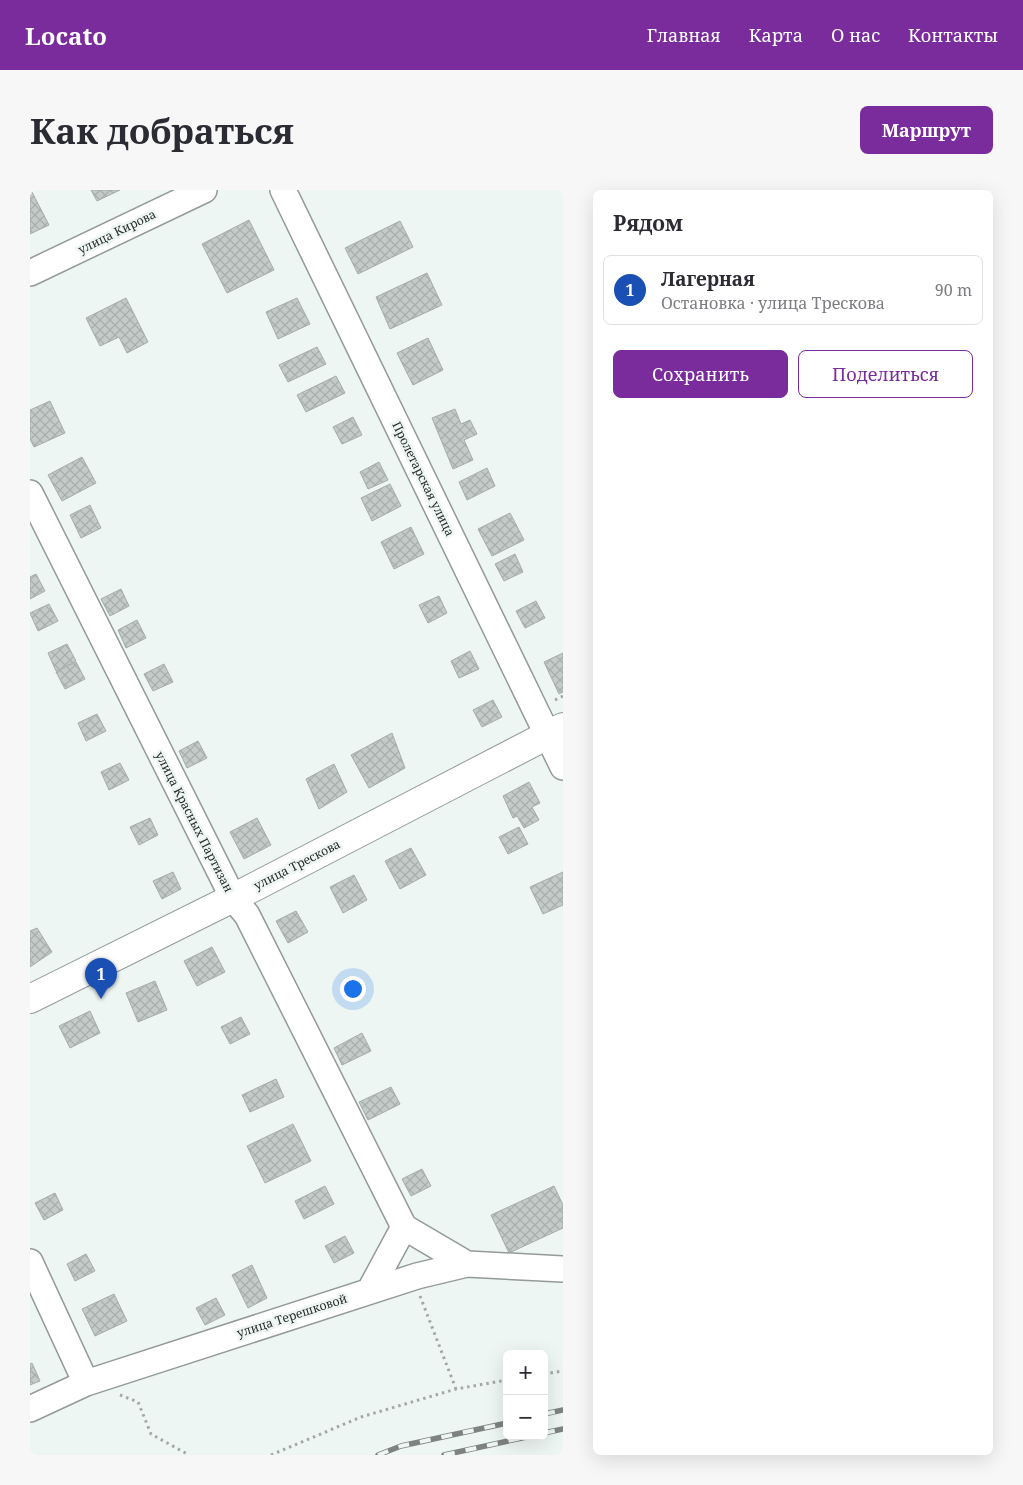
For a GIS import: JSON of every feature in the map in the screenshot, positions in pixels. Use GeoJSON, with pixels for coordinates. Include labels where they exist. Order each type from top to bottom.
{"type":"FeatureCollection","features":[{"type":"Feature","properties":{"kind":"main road","name":"улица Трескова"},"geometry":{"type":"LineString","coordinates":[[30,999],[233,898],[555,731]]}},
{"type":"Feature","properties":{"kind":"street","name":"улица Кирова"},"geometry":{"type":"LineString","coordinates":[[30,273],[204,190]]}},
{"type":"Feature","properties":{"kind":"street","name":"Пролетарская улица"},"geometry":{"type":"LineString","coordinates":[[283,190],[555,731],[563,767]]}},
{"type":"Feature","properties":{"kind":"street","name":"улица Красных Партизан"},"geometry":{"type":"LineString","coordinates":[[30,494],[233,898],[247,915],[404,1227]]}},
{"type":"Feature","properties":{"kind":"street"},"geometry":{"type":"LineString","coordinates":[[370,1290],[404,1227],[467,1264]]}},
{"type":"Feature","properties":{"kind":"street"},"geometry":{"type":"LineString","coordinates":[[30,1262],[86,1382]]}},
{"type":"Feature","properties":{"kind":"street","name":"улица Терешковой"},"geometry":{"type":"LineString","coordinates":[[30,1409],[86,1382],[417,1276],[467,1264],[563,1269]]}},
{"type":"Feature","properties":{"kind":"path"},"geometry":{"type":"LineString","coordinates":[[417,1276],[417,1289],[456,1389]]}},
{"type":"Feature","properties":{"kind":"path"},"geometry":{"type":"LineString","coordinates":[[548,1373],[563,1371]]}},
{"type":"Feature","properties":{"kind":"path"},"geometry":{"type":"LineString","coordinates":[[271,1455],[361,1417],[456,1389],[503,1381]]}},
{"type":"Feature","properties":{"kind":"path"},"geometry":{"type":"LineString","coordinates":[[86,1382],[138,1402],[151,1434],[189,1455]]}},
{"type":"Feature","properties":{"kind":"building"},"geometry":{"type":"Polygon","coordinates":[[[91,190],[120,190],[97,201],[91,190]]]}},
{"type":"Feature","properties":{"kind":"building"},"geometry":{"type":"Polygon","coordinates":[[[32,192],[49,225],[30,234],[30,193],[32,192]]]}},
{"type":"Feature","properties":{"kind":"building"},"geometry":{"type":"Polygon","coordinates":[[[249,220],[274,270],[227,293],[202,244],[249,220]]]}},
{"type":"Feature","properties":{"kind":"building"},"geometry":{"type":"Polygon","coordinates":[[[400,221],[413,247],[358,274],[345,248],[400,221]]]}},
{"type":"Feature","properties":{"kind":"building"},"geometry":{"type":"Polygon","coordinates":[[[427,273],[442,305],[390,329],[376,297],[427,273]]]}},
{"type":"Feature","properties":{"kind":"building"},"geometry":{"type":"Polygon","coordinates":[[[126,298],[148,342],[127,353],[119,337],[100,346],[86,318],[126,298]]]}},
{"type":"Feature","properties":{"kind":"building"},"geometry":{"type":"Polygon","coordinates":[[[297,298],[310,324],[278,339],[266,312],[297,298]]]}},
{"type":"Feature","properties":{"kind":"building"},"geometry":{"type":"Polygon","coordinates":[[[428,338],[443,370],[413,385],[397,353],[428,338]]]}},
{"type":"Feature","properties":{"kind":"building"},"geometry":{"type":"Polygon","coordinates":[[[317,347],[326,364],[288,382],[279,365],[317,347]]]}},
{"type":"Feature","properties":{"kind":"building"},"geometry":{"type":"Polygon","coordinates":[[[336,376],[345,393],[306,412],[297,395],[336,376]]]}},
{"type":"Feature","properties":{"kind":"building"},"geometry":{"type":"Polygon","coordinates":[[[50,401],[65,433],[34,447],[30,439],[30,410],[50,401]]]}},
{"type":"Feature","properties":{"kind":"building"},"geometry":{"type":"Polygon","coordinates":[[[455,409],[461,424],[470,420],[477,434],[464,440],[473,460],[453,469],[432,418],[455,409]]]}},
{"type":"Feature","properties":{"kind":"building"},"geometry":{"type":"Polygon","coordinates":[[[353,417],[362,435],[342,444],[333,427],[353,417]]]}},
{"type":"Feature","properties":{"kind":"building"},"geometry":{"type":"Polygon","coordinates":[[[82,457],[96,483],[62,501],[48,475],[82,457]]]}},
{"type":"Feature","properties":{"kind":"building"},"geometry":{"type":"Polygon","coordinates":[[[379,462],[388,480],[368,489],[360,472],[379,462]]]}},
{"type":"Feature","properties":{"kind":"building"},"geometry":{"type":"Polygon","coordinates":[[[487,468],[495,486],[467,500],[459,482],[487,468]]]}},
{"type":"Feature","properties":{"kind":"building"},"geometry":{"type":"Polygon","coordinates":[[[390,484],[401,506],[372,521],[361,498],[390,484]]]}},
{"type":"Feature","properties":{"kind":"building"},"geometry":{"type":"Polygon","coordinates":[[[90,505],[101,528],[81,538],[70,515],[90,505]]]}},
{"type":"Feature","properties":{"kind":"building"},"geometry":{"type":"Polygon","coordinates":[[[510,513],[524,540],[492,556],[478,529],[510,513]]]}},
{"type":"Feature","properties":{"kind":"building"},"geometry":{"type":"Polygon","coordinates":[[[411,527],[424,554],[394,569],[381,542],[411,527]]]}},
{"type":"Feature","properties":{"kind":"building"},"geometry":{"type":"Polygon","coordinates":[[[515,554],[523,572],[504,581],[495,564],[515,554]]]}},
{"type":"Feature","properties":{"kind":"building"},"geometry":{"type":"Polygon","coordinates":[[[36,574],[45,591],[30,599],[30,577],[36,574]]]}},
{"type":"Feature","properties":{"kind":"building"},"geometry":{"type":"Polygon","coordinates":[[[121,589],[129,606],[110,616],[101,599],[121,589]]]}},
{"type":"Feature","properties":{"kind":"building"},"geometry":{"type":"Polygon","coordinates":[[[439,596],[447,613],[428,623],[419,605],[439,596]]]}},
{"type":"Feature","properties":{"kind":"building"},"geometry":{"type":"Polygon","coordinates":[[[536,601],[545,618],[525,628],[516,611],[536,601]]]}},
{"type":"Feature","properties":{"kind":"building"},"geometry":{"type":"Polygon","coordinates":[[[49,604],[58,621],[38,631],[30,613],[49,604]]]}},
{"type":"Feature","properties":{"kind":"building"},"geometry":{"type":"Polygon","coordinates":[[[137,620],[146,638],[126,648],[118,630],[137,620]]]}},
{"type":"Feature","properties":{"kind":"building"},"geometry":{"type":"Polygon","coordinates":[[[67,644],[76,661],[56,671],[48,653],[67,644]]]}},
{"type":"Feature","properties":{"kind":"building"},"geometry":{"type":"Polygon","coordinates":[[[470,651],[479,669],[459,678],[451,661],[470,651]]]}},
{"type":"Feature","properties":{"kind":"building"},"geometry":{"type":"Polygon","coordinates":[[[563,653],[563,692],[559,694],[544,662],[563,653]]]}},
{"type":"Feature","properties":{"kind":"building"},"geometry":{"type":"Polygon","coordinates":[[[76,662],[85,679],[65,689],[56,672],[76,662]]]}},
{"type":"Feature","properties":{"kind":"building"},"geometry":{"type":"Polygon","coordinates":[[[164,664],[173,682],[153,691],[144,674],[164,664]]]}},
{"type":"Feature","properties":{"kind":"building"},"geometry":{"type":"Polygon","coordinates":[[[493,700],[502,717],[482,727],[473,710],[493,700]]]}},
{"type":"Feature","properties":{"kind":"building"},"geometry":{"type":"Polygon","coordinates":[[[97,714],[106,731],[86,741],[78,723],[97,714]]]}},
{"type":"Feature","properties":{"kind":"building"},"geometry":{"type":"Polygon","coordinates":[[[392,733],[405,768],[369,788],[351,755],[392,733]]]}},
{"type":"Feature","properties":{"kind":"building"},"geometry":{"type":"Polygon","coordinates":[[[198,741],[207,758],[187,768],[179,751],[198,741]]]}},
{"type":"Feature","properties":{"kind":"building"},"geometry":{"type":"Polygon","coordinates":[[[120,763],[129,780],[109,790],[101,772],[120,763]]]}},
{"type":"Feature","properties":{"kind":"building"},"geometry":{"type":"Polygon","coordinates":[[[334,764],[347,792],[319,809],[306,779],[334,764]]]}},
{"type":"Feature","properties":{"kind":"building"},"geometry":{"type":"Polygon","coordinates":[[[529,782],[540,803],[532,807],[539,820],[524,828],[517,816],[513,818],[503,796],[529,782]]]}},
{"type":"Feature","properties":{"kind":"building"},"geometry":{"type":"Polygon","coordinates":[[[150,818],[158,835],[139,845],[130,827],[150,818]]]}},
{"type":"Feature","properties":{"kind":"building"},"geometry":{"type":"Polygon","coordinates":[[[257,818],[271,845],[244,859],[230,832],[257,818]]]}},
{"type":"Feature","properties":{"kind":"building"},"geometry":{"type":"Polygon","coordinates":[[[519,827],[528,844],[508,854],[499,837],[519,827]]]}},
{"type":"Feature","properties":{"kind":"building"},"geometry":{"type":"Polygon","coordinates":[[[411,848],[426,875],[400,889],[385,861],[411,848]]]}},
{"type":"Feature","properties":{"kind":"building"},"geometry":{"type":"Polygon","coordinates":[[[173,872],[181,889],[162,899],[153,881],[173,872]]]}},
{"type":"Feature","properties":{"kind":"building"},"geometry":{"type":"Polygon","coordinates":[[[563,872],[563,905],[543,914],[530,887],[563,872]]]}},
{"type":"Feature","properties":{"kind":"building"},"geometry":{"type":"Polygon","coordinates":[[[354,875],[367,900],[343,913],[330,887],[354,875]]]}},
{"type":"Feature","properties":{"kind":"building"},"geometry":{"type":"Polygon","coordinates":[[[296,911],[308,932],[288,943],[276,921],[296,911]]]}},
{"type":"Feature","properties":{"kind":"building"},"geometry":{"type":"Polygon","coordinates":[[[37,928],[52,952],[30,967],[30,931],[37,928]]]}},
{"type":"Feature","properties":{"kind":"building"},"geometry":{"type":"Polygon","coordinates":[[[212,947],[225,972],[197,986],[184,961],[212,947]]]}},
{"type":"Feature","properties":{"kind":"building"},"geometry":{"type":"Polygon","coordinates":[[[155,981],[167,1010],[138,1022],[126,993],[155,981]]]}},
{"type":"Feature","properties":{"kind":"building"},"geometry":{"type":"Polygon","coordinates":[[[90,1011],[100,1033],[70,1048],[59,1026],[90,1011]]]}},
{"type":"Feature","properties":{"kind":"building"},"geometry":{"type":"Polygon","coordinates":[[[241,1017],[250,1034],[230,1044],[221,1027],[241,1017]]]}},
{"type":"Feature","properties":{"kind":"building"},"geometry":{"type":"Polygon","coordinates":[[[362,1033],[371,1051],[342,1065],[334,1048],[362,1033]]]}},
{"type":"Feature","properties":{"kind":"building"},"geometry":{"type":"Polygon","coordinates":[[[276,1079],[284,1097],[250,1112],[242,1095],[276,1079]]]}},
{"type":"Feature","properties":{"kind":"building"},"geometry":{"type":"Polygon","coordinates":[[[391,1087],[400,1104],[368,1120],[359,1102],[391,1087]]]}},
{"type":"Feature","properties":{"kind":"building"},"geometry":{"type":"Polygon","coordinates":[[[293,1124],[311,1161],[265,1183],[247,1146],[293,1124]]]}},
{"type":"Feature","properties":{"kind":"building"},"geometry":{"type":"Polygon","coordinates":[[[422,1169],[431,1186],[411,1196],[402,1179],[422,1169]]]}},
{"type":"Feature","properties":{"kind":"building"},"geometry":{"type":"Polygon","coordinates":[[[325,1186],[334,1204],[304,1219],[295,1201],[325,1186]]]}},
{"type":"Feature","properties":{"kind":"building"},"geometry":{"type":"Polygon","coordinates":[[[554,1186],[563,1205],[563,1228],[509,1253],[491,1215],[554,1186]]]}},
{"type":"Feature","properties":{"kind":"building"},"geometry":{"type":"Polygon","coordinates":[[[55,1193],[63,1210],[44,1220],[35,1203],[55,1193]]]}},
{"type":"Feature","properties":{"kind":"building"},"geometry":{"type":"Polygon","coordinates":[[[345,1236],[354,1253],[334,1263],[325,1246],[345,1236]]]}},
{"type":"Feature","properties":{"kind":"building"},"geometry":{"type":"Polygon","coordinates":[[[86,1254],[95,1271],[75,1281],[67,1264],[86,1254]]]}},
{"type":"Feature","properties":{"kind":"building"},"geometry":{"type":"Polygon","coordinates":[[[252,1265],[267,1298],[248,1308],[232,1275],[252,1265]]]}},
{"type":"Feature","properties":{"kind":"building"},"geometry":{"type":"Polygon","coordinates":[[[114,1294],[127,1321],[95,1336],[82,1309],[114,1294]]]}},
{"type":"Feature","properties":{"kind":"building"},"geometry":{"type":"Polygon","coordinates":[[[216,1298],[225,1315],[205,1325],[196,1308],[216,1298]]]}},
{"type":"Feature","properties":{"kind":"building"},"geometry":{"type":"Polygon","coordinates":[[[32,1363],[40,1381],[30,1385],[30,1364],[32,1363]]]}},
{"type":"Feature","properties":{"kind":"railway"},"geometry":{"type":"LineString","coordinates":[[548,1413],[563,1410]]}},
{"type":"Feature","properties":{"kind":"railway"},"geometry":{"type":"LineString","coordinates":[[378,1455],[401,1446],[503,1424]]}},
{"type":"Feature","properties":{"kind":"railway"},"geometry":{"type":"LineString","coordinates":[[548,1432],[563,1429]]}},
{"type":"Feature","properties":{"kind":"railway"},"geometry":{"type":"LineString","coordinates":[[444,1455],[513,1440]]}},
{"type":"Feature","properties":{"kind":"place","name":"Лагерная"},"geometry":{"type":"Point","coordinates":[101,999]}}]}
